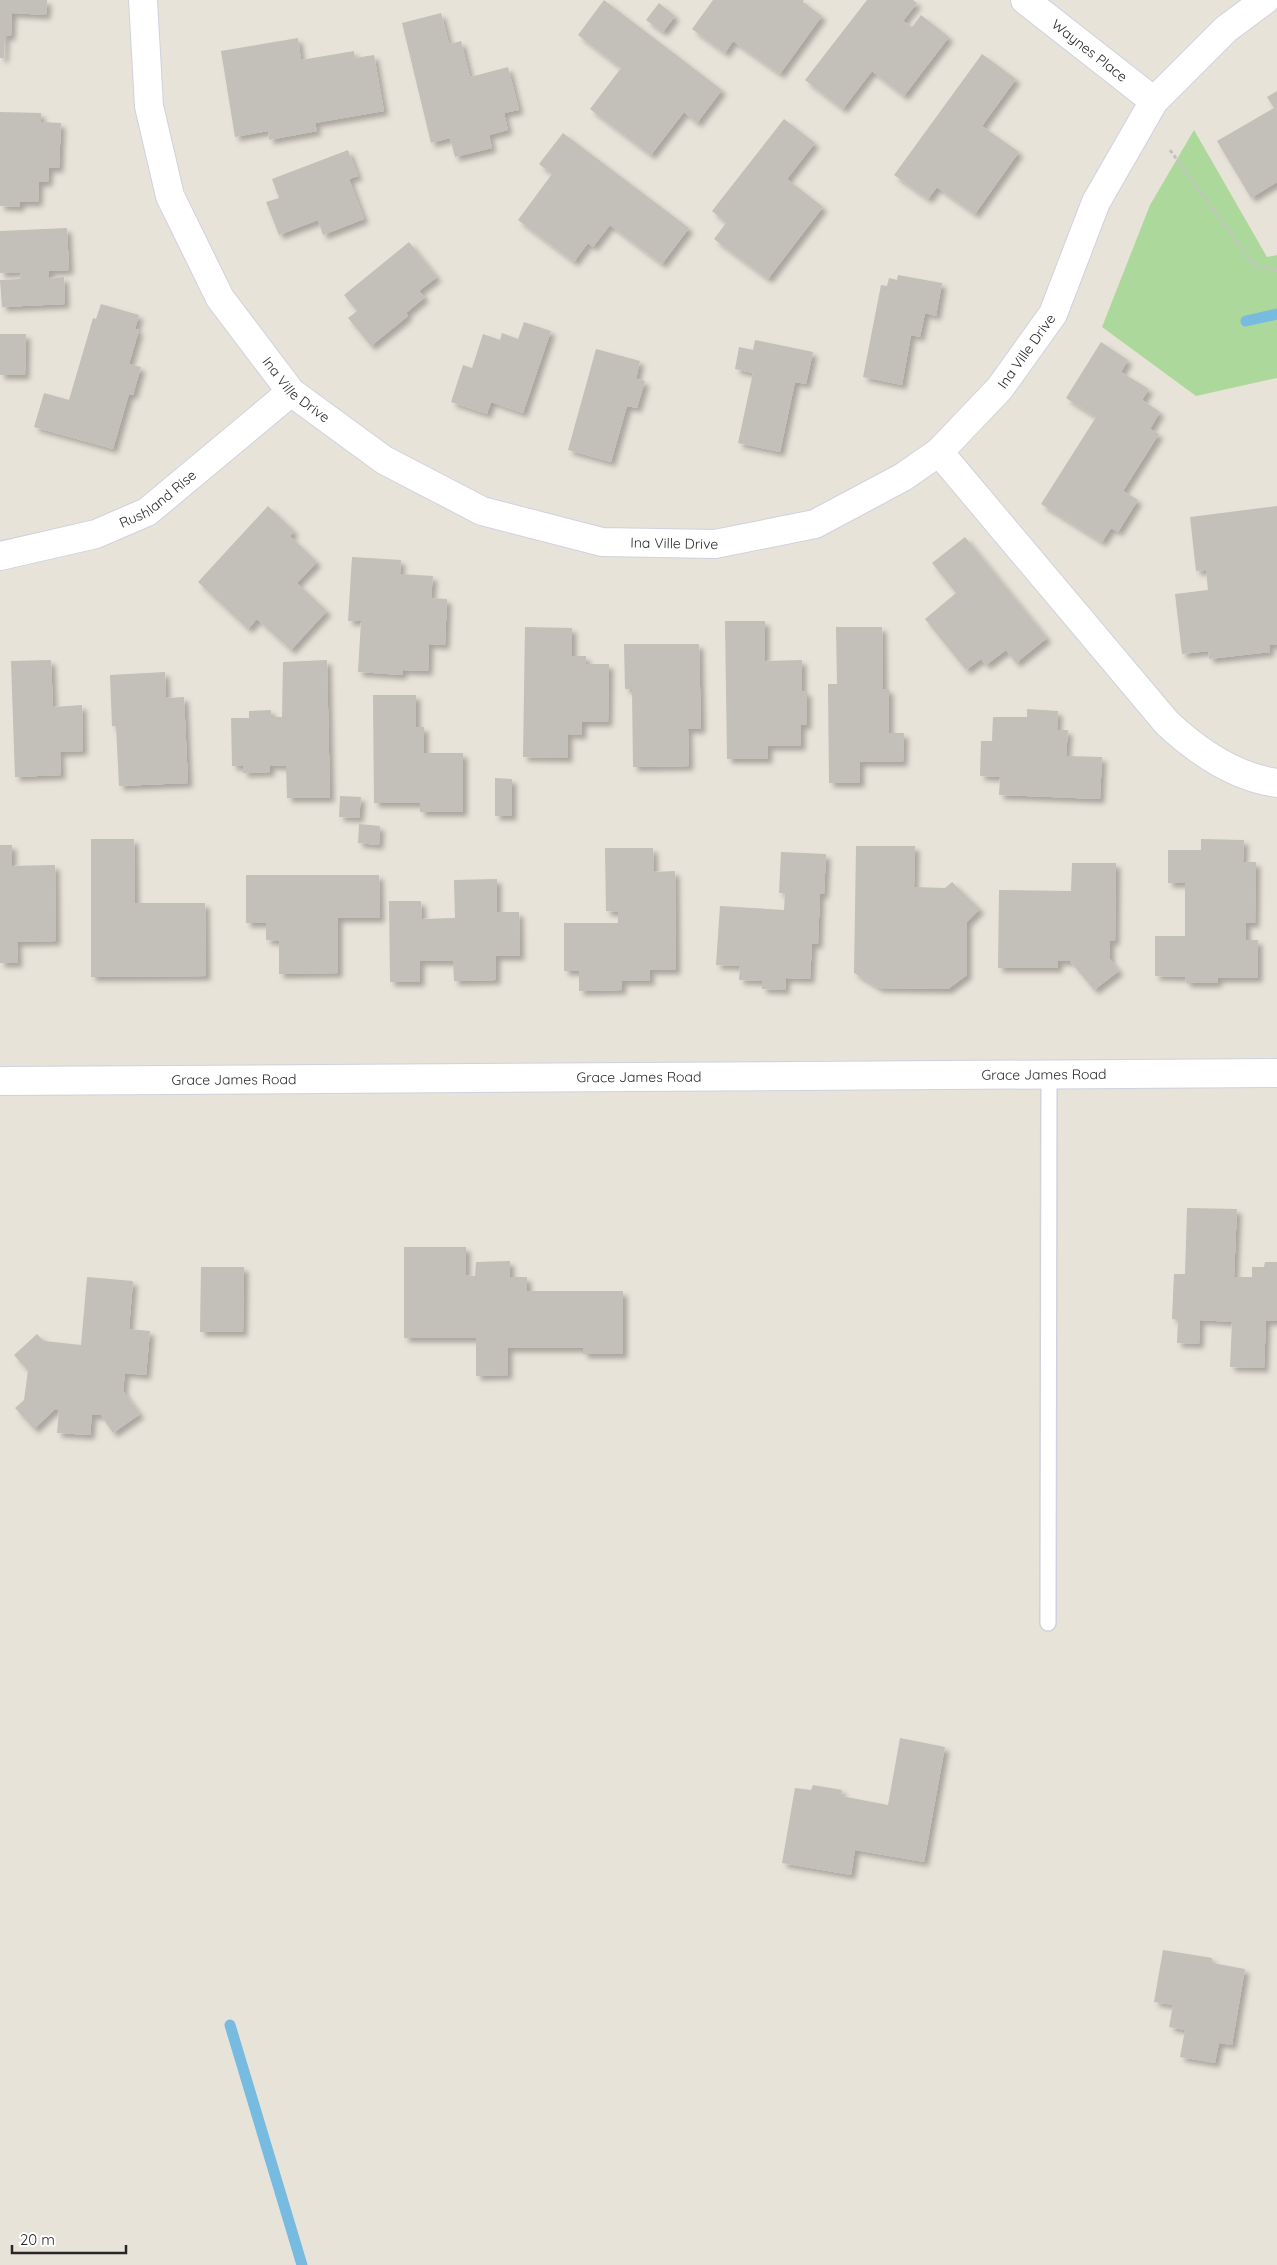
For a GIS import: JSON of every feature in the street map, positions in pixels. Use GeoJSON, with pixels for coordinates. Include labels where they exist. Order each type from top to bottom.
{"type":"FeatureCollection","features":[{"type":"Feature","properties":{"kind":"street","name":"Ina Ville Drive"},"geometry":{"type":"LineString","coordinates":[[143,0],[149,106],[170,196],[220,298],[291,392],[384,460],[482,511],[602,542],[715,544],[815,524],[903,477],[939,452],[1000,388],[1054,314],[1096,202],[1154,101],[1226,28],[1265,0]]}},
{"type":"Feature","properties":{"kind":"street","name":"Waynes Place"},"geometry":{"type":"LineString","coordinates":[[1025,0],[1154,101]]}},
{"type":"Feature","properties":{"kind":"street","name":"Rushland Rise"},"geometry":{"type":"LineString","coordinates":[[0,556],[96,534],[147,512],[291,392]]}},
{"type":"Feature","properties":{"kind":"street"},"geometry":{"type":"LineString","coordinates":[[939,452],[1167,723],[1188,743],[1212,759],[1240,773],[1277,783]]}},
{"type":"Feature","properties":{"kind":"street","name":"Grace James Road"},"geometry":{"type":"LineString","coordinates":[[0,1081],[1277,1073]]}},
{"type":"Feature","properties":{"kind":"lane"},"geometry":{"type":"LineString","coordinates":[[1048,1073],[1048,1623]]}},
{"type":"Feature","properties":{"kind":"path"},"geometry":{"type":"LineString","coordinates":[[1170,150],[1254,265],[1277,270]]}},
{"type":"Feature","properties":{"kind":"green space"},"geometry":{"type":"Polygon","coordinates":[[[1194,130],[1267,257],[1277,255],[1277,378],[1196,396],[1102,327],[1150,205],[1194,130]]]}},
{"type":"Feature","properties":{"kind":"building"},"geometry":{"type":"Polygon","coordinates":[[[0,0],[47,0],[46,15],[12,13],[11,36],[5,36],[4,58],[0,58],[0,0]]]}},
{"type":"Feature","properties":{"kind":"building"},"geometry":{"type":"Polygon","coordinates":[[[604,0],[722,90],[697,123],[684,112],[651,155],[590,109],[621,68],[578,35],[604,0]]]}},
{"type":"Feature","properties":{"kind":"building"},"geometry":{"type":"Polygon","coordinates":[[[713,0],[804,0],[803,2],[822,16],[780,74],[733,41],[725,53],[692,29],[713,0]]]}},
{"type":"Feature","properties":{"kind":"building"},"geometry":{"type":"Polygon","coordinates":[[[867,0],[913,0],[917,3],[903,21],[912,27],[921,15],[949,37],[904,96],[872,71],[843,109],[805,80],[867,0]]]}},
{"type":"Feature","properties":{"kind":"building"},"geometry":{"type":"Polygon","coordinates":[[[659,3],[675,16],[663,32],[646,20],[659,3]]]}},
{"type":"Feature","properties":{"kind":"building"},"geometry":{"type":"Polygon","coordinates":[[[441,13],[449,44],[461,41],[470,77],[508,67],[519,110],[504,113],[508,130],[489,135],[492,148],[455,157],[450,138],[431,143],[402,23],[441,13]]]}},
{"type":"Feature","properties":{"kind":"building"},"geometry":{"type":"Polygon","coordinates":[[[298,38],[301,60],[354,51],[355,58],[374,55],[384,111],[315,123],[317,131],[269,140],[268,131],[235,137],[221,51],[298,38]]]}},
{"type":"Feature","properties":{"kind":"building"},"geometry":{"type":"Polygon","coordinates":[[[982,54],[1016,79],[982,126],[1019,152],[975,214],[937,187],[928,199],[894,175],[982,54]]]}},
{"type":"Feature","properties":{"kind":"building"},"geometry":{"type":"Polygon","coordinates":[[[1277,91],[1277,182],[1251,198],[1217,141],[1274,108],[1267,97],[1277,91]]]}},
{"type":"Feature","properties":{"kind":"building"},"geometry":{"type":"Polygon","coordinates":[[[0,112],[41,113],[41,122],[61,123],[59,168],[49,168],[48,182],[39,182],[38,202],[20,202],[20,207],[0,206],[0,112]]]}},
{"type":"Feature","properties":{"kind":"building"},"geometry":{"type":"Polygon","coordinates":[[[784,119],[815,143],[787,179],[823,207],[768,279],[714,239],[726,223],[712,211],[784,119]]]}},
{"type":"Feature","properties":{"kind":"building"},"geometry":{"type":"Polygon","coordinates":[[[563,133],[689,228],[662,264],[610,225],[593,247],[588,243],[574,262],[518,220],[552,174],[539,164],[563,133]]]}},
{"type":"Feature","properties":{"kind":"building"},"geometry":{"type":"Polygon","coordinates":[[[348,150],[358,176],[349,179],[364,219],[323,235],[318,220],[279,235],[266,202],[279,198],[272,179],[348,150]]]}},
{"type":"Feature","properties":{"kind":"building"},"geometry":{"type":"Polygon","coordinates":[[[67,228],[69,270],[49,271],[49,278],[64,277],[65,304],[2,307],[0,280],[20,279],[21,272],[0,273],[0,231],[67,228]]]}},
{"type":"Feature","properties":{"kind":"building"},"geometry":{"type":"Polygon","coordinates":[[[409,242],[437,277],[419,291],[425,297],[406,313],[408,316],[371,346],[348,318],[357,311],[344,295],[409,242]]]}},
{"type":"Feature","properties":{"kind":"building"},"geometry":{"type":"Polygon","coordinates":[[[898,275],[942,283],[936,316],[925,313],[920,337],[911,335],[902,385],[863,377],[881,285],[887,286],[889,278],[897,280],[898,275]]]}},
{"type":"Feature","properties":{"kind":"building"},"geometry":{"type":"Polygon","coordinates":[[[101,304],[139,315],[135,329],[139,330],[129,364],[141,367],[133,395],[129,394],[113,449],[34,427],[44,393],[69,400],[93,318],[96,319],[101,304]]]}},
{"type":"Feature","properties":{"kind":"building"},"geometry":{"type":"Polygon","coordinates":[[[524,322],[551,331],[523,413],[491,402],[487,414],[451,402],[463,365],[472,368],[483,334],[500,340],[502,333],[518,339],[524,322]]]}},
{"type":"Feature","properties":{"kind":"building"},"geometry":{"type":"Polygon","coordinates":[[[0,334],[26,334],[25,375],[0,375],[0,334]]]}},
{"type":"Feature","properties":{"kind":"building"},"geometry":{"type":"Polygon","coordinates":[[[755,340],[813,352],[806,384],[795,382],[780,452],[738,443],[753,373],[735,369],[739,347],[753,350],[755,340]]]}},
{"type":"Feature","properties":{"kind":"building"},"geometry":{"type":"Polygon","coordinates":[[[1101,342],[1128,360],[1121,372],[1149,389],[1142,400],[1160,412],[1150,429],[1159,434],[1123,491],[1138,500],[1118,532],[1111,528],[1102,542],[1041,504],[1096,417],[1066,398],[1101,342]]]}},
{"type":"Feature","properties":{"kind":"building"},"geometry":{"type":"Polygon","coordinates":[[[596,349],[640,361],[636,379],[645,381],[637,408],[627,406],[611,462],[568,450],[596,349]]]}},
{"type":"Feature","properties":{"kind":"building"},"geometry":{"type":"Polygon","coordinates":[[[268,506],[294,531],[290,536],[317,562],[297,583],[327,611],[291,650],[257,619],[248,629],[198,582],[268,506]]]}},
{"type":"Feature","properties":{"kind":"building"},"geometry":{"type":"Polygon","coordinates":[[[1277,506],[1277,644],[1269,645],[1270,652],[1209,659],[1208,651],[1182,654],[1175,594],[1208,590],[1206,570],[1196,571],[1190,517],[1277,506]]]}},
{"type":"Feature","properties":{"kind":"building"},"geometry":{"type":"Polygon","coordinates":[[[965,537],[1047,638],[1016,663],[1006,650],[986,665],[981,659],[966,670],[925,619],[956,593],[932,563],[965,537]]]}},
{"type":"Feature","properties":{"kind":"building"},"geometry":{"type":"Polygon","coordinates":[[[352,557],[401,560],[400,574],[433,576],[431,598],[447,599],[445,645],[429,644],[428,671],[403,670],[402,675],[358,672],[361,621],[348,621],[352,557]]]}},
{"type":"Feature","properties":{"kind":"building"},"geometry":{"type":"Polygon","coordinates":[[[725,621],[765,621],[765,661],[802,660],[802,692],[807,691],[807,725],[801,725],[801,746],[768,746],[768,759],[727,759],[725,621]]]}},
{"type":"Feature","properties":{"kind":"building"},"geometry":{"type":"Polygon","coordinates":[[[525,627],[572,628],[572,656],[586,656],[586,664],[609,664],[608,722],[582,722],[582,735],[568,734],[568,758],[523,757],[525,627]]]}},
{"type":"Feature","properties":{"kind":"building"},"geometry":{"type":"Polygon","coordinates":[[[836,627],[882,627],[883,689],[889,689],[889,733],[904,733],[903,762],[860,762],[860,783],[829,783],[828,684],[837,684],[836,627]]]}},
{"type":"Feature","properties":{"kind":"building"},"geometry":{"type":"Polygon","coordinates":[[[624,644],[699,644],[701,729],[688,729],[689,766],[633,767],[632,689],[625,689],[624,644]]]}},
{"type":"Feature","properties":{"kind":"building"},"geometry":{"type":"Polygon","coordinates":[[[51,660],[53,707],[82,705],[83,751],[60,752],[61,775],[15,777],[11,661],[51,660]]]}},
{"type":"Feature","properties":{"kind":"building"},"geometry":{"type":"Polygon","coordinates":[[[327,660],[330,798],[287,798],[286,766],[270,765],[270,772],[243,773],[243,766],[232,766],[231,718],[249,718],[249,711],[271,710],[271,717],[282,717],[283,662],[327,660]]]}},
{"type":"Feature","properties":{"kind":"building"},"geometry":{"type":"Polygon","coordinates":[[[165,672],[166,698],[184,697],[188,783],[119,786],[116,726],[112,726],[110,675],[165,672]]]}},
{"type":"Feature","properties":{"kind":"building"},"geometry":{"type":"Polygon","coordinates":[[[373,695],[416,695],[416,727],[424,727],[424,753],[463,753],[463,812],[420,812],[420,803],[374,803],[373,695]]]}},
{"type":"Feature","properties":{"kind":"building"},"geometry":{"type":"Polygon","coordinates":[[[1027,709],[1058,711],[1057,730],[1068,730],[1066,756],[1102,757],[1100,799],[999,795],[1000,777],[980,776],[981,741],[992,741],[993,717],[1027,717],[1027,709]]]}},
{"type":"Feature","properties":{"kind":"building"},"geometry":{"type":"Polygon","coordinates":[[[495,778],[512,779],[512,816],[495,816],[495,778]]]}},
{"type":"Feature","properties":{"kind":"building"},"geometry":{"type":"Polygon","coordinates":[[[340,796],[361,797],[359,818],[339,817],[340,796]]]}},
{"type":"Feature","properties":{"kind":"building"},"geometry":{"type":"Polygon","coordinates":[[[359,824],[380,826],[379,845],[358,843],[359,824]]]}},
{"type":"Feature","properties":{"kind":"building"},"geometry":{"type":"Polygon","coordinates":[[[91,839],[134,839],[135,903],[205,903],[206,976],[91,977],[91,839]]]}},
{"type":"Feature","properties":{"kind":"building"},"geometry":{"type":"Polygon","coordinates":[[[1201,839],[1244,840],[1243,862],[1256,862],[1255,923],[1246,923],[1246,940],[1258,940],[1258,978],[1218,978],[1217,983],[1186,983],[1185,977],[1155,976],[1155,936],[1185,936],[1185,883],[1168,883],[1168,850],[1201,850],[1201,839]]]}},
{"type":"Feature","properties":{"kind":"building"},"geometry":{"type":"Polygon","coordinates":[[[0,845],[12,845],[12,866],[55,865],[56,941],[17,942],[18,963],[0,963],[0,845]]]}},
{"type":"Feature","properties":{"kind":"building"},"geometry":{"type":"Polygon","coordinates":[[[856,846],[915,846],[914,887],[945,888],[952,882],[980,909],[967,922],[967,975],[948,989],[879,988],[854,973],[856,846]]]}},
{"type":"Feature","properties":{"kind":"building"},"geometry":{"type":"Polygon","coordinates":[[[605,848],[653,848],[654,872],[675,871],[676,970],[650,970],[650,981],[622,981],[622,990],[579,991],[579,971],[564,971],[564,923],[618,923],[618,912],[606,911],[605,848]]]}},
{"type":"Feature","properties":{"kind":"building"},"geometry":{"type":"Polygon","coordinates":[[[781,852],[826,854],[824,894],[820,894],[818,944],[812,944],[810,979],[786,978],[785,990],[762,989],[762,981],[739,980],[740,966],[716,965],[720,906],[784,910],[785,893],[779,893],[781,852]]]}},
{"type":"Feature","properties":{"kind":"building"},"geometry":{"type":"Polygon","coordinates":[[[1072,863],[1116,863],[1115,941],[1110,941],[1110,959],[1119,971],[1094,990],[1070,961],[1058,961],[1058,968],[998,968],[999,890],[1071,891],[1072,863]]]}},
{"type":"Feature","properties":{"kind":"building"},"geometry":{"type":"Polygon","coordinates":[[[246,875],[379,875],[380,918],[338,918],[338,973],[279,974],[279,941],[266,940],[266,923],[246,923],[246,875]]]}},
{"type":"Feature","properties":{"kind":"building"},"geometry":{"type":"Polygon","coordinates":[[[497,879],[497,912],[519,912],[520,956],[496,956],[496,980],[454,981],[453,961],[420,961],[420,982],[390,982],[389,901],[421,901],[422,919],[455,918],[454,880],[497,879]]]}},
{"type":"Feature","properties":{"kind":"building"},"geometry":{"type":"Polygon","coordinates":[[[1187,1208],[1237,1209],[1234,1277],[1252,1277],[1252,1267],[1264,1267],[1265,1262],[1277,1262],[1277,1321],[1266,1321],[1264,1368],[1230,1367],[1232,1322],[1200,1320],[1199,1344],[1177,1343],[1178,1320],[1172,1319],[1174,1274],[1185,1274],[1187,1208]]]}},
{"type":"Feature","properties":{"kind":"building"},"geometry":{"type":"Polygon","coordinates":[[[404,1247],[466,1247],[466,1275],[475,1276],[476,1262],[510,1261],[510,1277],[527,1277],[527,1291],[623,1291],[623,1354],[583,1354],[583,1348],[508,1348],[508,1375],[476,1376],[476,1338],[404,1338],[404,1247]]]}},
{"type":"Feature","properties":{"kind":"building"},"geometry":{"type":"Polygon","coordinates":[[[201,1267],[244,1267],[243,1332],[200,1332],[201,1267]]]}},
{"type":"Feature","properties":{"kind":"building"},"geometry":{"type":"Polygon","coordinates":[[[87,1277],[133,1281],[129,1329],[150,1331],[146,1375],[125,1373],[123,1391],[140,1414],[113,1433],[101,1415],[92,1415],[90,1435],[57,1433],[59,1410],[55,1409],[34,1429],[15,1408],[24,1400],[28,1371],[14,1355],[37,1334],[44,1341],[81,1345],[87,1277]]]}},
{"type":"Feature","properties":{"kind":"building"},"geometry":{"type":"Polygon","coordinates":[[[900,1738],[945,1747],[924,1862],[855,1850],[851,1875],[782,1863],[795,1788],[811,1790],[813,1785],[842,1790],[841,1796],[888,1805],[900,1738]]]}},
{"type":"Feature","properties":{"kind":"building"},"geometry":{"type":"Polygon","coordinates":[[[1163,1950],[1212,1958],[1212,1963],[1245,1969],[1232,2045],[1219,2043],[1215,2063],[1180,2057],[1185,2030],[1169,2027],[1173,2005],[1154,2002],[1163,1950]]]}},
{"type":"Feature","properties":{"kind":"waterway"},"geometry":{"type":"LineString","coordinates":[[1246,321],[1277,314]]}},
{"type":"Feature","properties":{"kind":"waterway"},"geometry":{"type":"LineString","coordinates":[[230,2025],[302,2265]]}}]}
